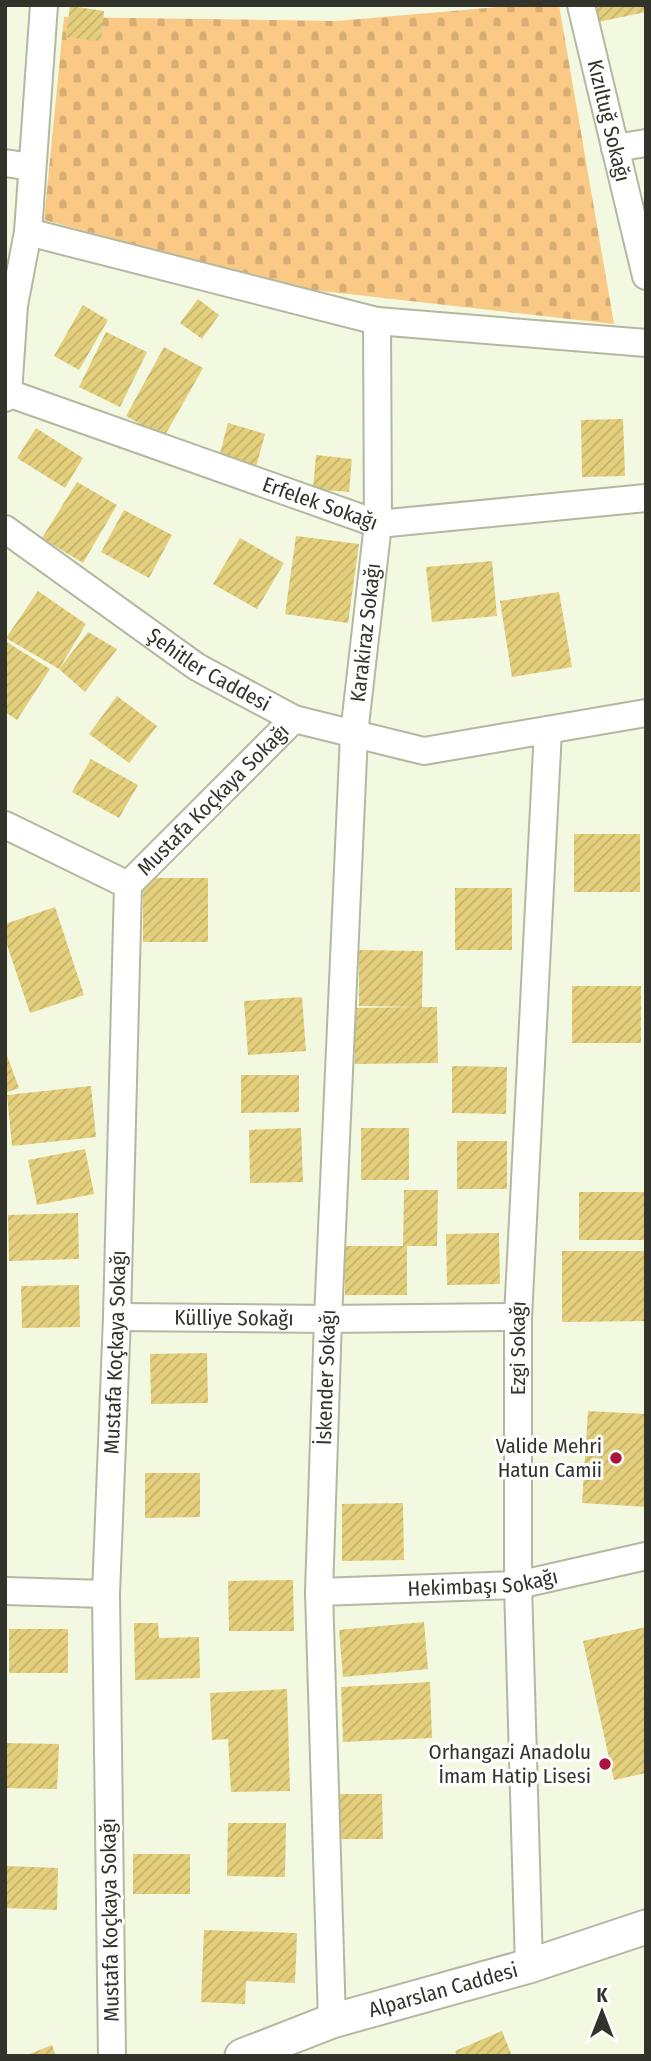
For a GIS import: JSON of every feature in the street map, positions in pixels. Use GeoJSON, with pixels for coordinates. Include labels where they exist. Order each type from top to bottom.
{"type":"FeatureCollection","features":[{"type":"Feature","properties":{"kind":"street"},"geometry":{"type":"LineString","coordinates":[[7,396],[14,305],[28,232],[44,5]]}},
{"type":"Feature","properties":{"kind":"street","name":"Kızıltuğ Sokağı"},"geometry":{"type":"LineString","coordinates":[[581,5],[646,276]]}},
{"type":"Feature","properties":{"kind":"street"},"geometry":{"type":"LineString","coordinates":[[615,148],[646,143]]}},
{"type":"Feature","properties":{"kind":"street"},"geometry":{"type":"LineString","coordinates":[[5,163],[32,167]]}},
{"type":"Feature","properties":{"kind":"street"},"geometry":{"type":"LineString","coordinates":[[28,232],[377,321],[646,342]]}},
{"type":"Feature","properties":{"kind":"street","name":"Karakiraz Sokağı"},"geometry":{"type":"LineString","coordinates":[[354,734],[378,524],[377,321]]}},
{"type":"Feature","properties":{"kind":"street","name":"Erfelek Sokağı"},"geometry":{"type":"LineString","coordinates":[[7,396],[378,524],[646,498]]}},
{"type":"Feature","properties":{"kind":"street","name":"Şehitler Caddesi"},"geometry":{"type":"LineString","coordinates":[[5,529],[197,667],[294,719],[424,751],[646,713]]}},
{"type":"Feature","properties":{"kind":"street","name":"Mustafa Koçkaya Sokağı"},"geometry":{"type":"LineString","coordinates":[[112,2056],[106,1594],[117,1317],[128,885],[294,719]]}},
{"type":"Feature","properties":{"kind":"street","name":"Ezgi Sokağı"},"geometry":{"type":"LineString","coordinates":[[529,1966],[518,1585],[518,1317],[548,730]]}},
{"type":"Feature","properties":{"kind":"street","name":"İskender Sokağı"},"geometry":{"type":"LineString","coordinates":[[332,2021],[320,1592],[328,1320],[354,734]]}},
{"type":"Feature","properties":{"kind":"street"},"geometry":{"type":"LineString","coordinates":[[5,825],[128,885]]}},
{"type":"Feature","properties":{"kind":"street","name":"Külliye Sokağı"},"geometry":{"type":"LineString","coordinates":[[117,1317],[328,1320],[518,1317]]}},
{"type":"Feature","properties":{"kind":"street","name":"Hekimbaşı Sokağı"},"geometry":{"type":"LineString","coordinates":[[320,1592],[518,1585],[646,1556]]}},
{"type":"Feature","properties":{"kind":"street"},"geometry":{"type":"LineString","coordinates":[[5,1591],[106,1594]]}},
{"type":"Feature","properties":{"kind":"street","name":"Alparslan Caddesi"},"geometry":{"type":"LineString","coordinates":[[242,2056],[332,2021],[529,1966],[646,1927]]}},
{"type":"Feature","properties":{"kind":"green space"},"geometry":{"type":"Polygon","coordinates":[[[523,5],[559,5],[614,324],[295,288],[44,220],[64,17],[337,21],[523,5]]]}},
{"type":"Feature","properties":{"kind":"building"},"geometry":{"type":"Polygon","coordinates":[[[595,5],[646,5],[646,12],[598,22],[595,5]]]}},
{"type":"Feature","properties":{"kind":"building"},"geometry":{"type":"Polygon","coordinates":[[[70,6],[104,11],[101,41],[66,37],[70,6]]]}},
{"type":"Feature","properties":{"kind":"building"},"geometry":{"type":"Polygon","coordinates":[[[198,299],[219,315],[202,339],[180,323],[198,299]]]}},
{"type":"Feature","properties":{"kind":"building"},"geometry":{"type":"Polygon","coordinates":[[[83,305],[108,320],[79,370],[54,356],[83,305]]]}},
{"type":"Feature","properties":{"kind":"building"},"geometry":{"type":"Polygon","coordinates":[[[106,332],[147,352],[120,407],[79,387],[106,332]]]}},
{"type":"Feature","properties":{"kind":"building"},"geometry":{"type":"Polygon","coordinates":[[[164,347],[203,368],[164,437],[126,416],[164,347]]]}},
{"type":"Feature","properties":{"kind":"building"},"geometry":{"type":"Polygon","coordinates":[[[623,419],[625,476],[582,477],[581,420],[623,419]]]}},
{"type":"Feature","properties":{"kind":"building"},"geometry":{"type":"Polygon","coordinates":[[[228,423],[265,434],[256,467],[219,457],[228,423]]]}},
{"type":"Feature","properties":{"kind":"building"},"geometry":{"type":"Polygon","coordinates":[[[36,428],[83,458],[65,488],[17,458],[36,428]]]}},
{"type":"Feature","properties":{"kind":"building"},"geometry":{"type":"Polygon","coordinates":[[[316,455],[352,459],[349,492],[313,489],[316,455]]]}},
{"type":"Feature","properties":{"kind":"building"},"geometry":{"type":"Polygon","coordinates":[[[77,482],[117,505],[83,563],[42,538],[77,482]]]}},
{"type":"Feature","properties":{"kind":"building"},"geometry":{"type":"Polygon","coordinates":[[[124,510],[172,535],[149,578],[101,552],[124,510]]]}},
{"type":"Feature","properties":{"kind":"building"},"geometry":{"type":"Polygon","coordinates":[[[296,536],[359,544],[348,623],[285,614],[296,536]]]}},
{"type":"Feature","properties":{"kind":"building"},"geometry":{"type":"Polygon","coordinates":[[[240,538],[284,563],[257,609],[213,584],[240,538]]]}},
{"type":"Feature","properties":{"kind":"building"},"geometry":{"type":"Polygon","coordinates":[[[492,561],[497,616],[432,622],[426,567],[492,561]]]}},
{"type":"Feature","properties":{"kind":"building"},"geometry":{"type":"Polygon","coordinates":[[[38,591],[86,624],[59,669],[6,638],[38,591]]]}},
{"type":"Feature","properties":{"kind":"building"},"geometry":{"type":"Polygon","coordinates":[[[559,592],[572,667],[512,677],[500,601],[559,592]]]}},
{"type":"Feature","properties":{"kind":"building"},"geometry":{"type":"Polygon","coordinates":[[[88,632],[117,649],[85,692],[59,669],[88,632]]]}},
{"type":"Feature","properties":{"kind":"building"},"geometry":{"type":"Polygon","coordinates":[[[5,641],[50,669],[17,720],[5,712],[5,641]]]}},
{"type":"Feature","properties":{"kind":"building"},"geometry":{"type":"Polygon","coordinates":[[[117,696],[157,726],[129,763],[89,734],[117,696]]]}},
{"type":"Feature","properties":{"kind":"building"},"geometry":{"type":"Polygon","coordinates":[[[91,759],[138,785],[119,818],[72,792],[91,759]]]}},
{"type":"Feature","properties":{"kind":"building"},"geometry":{"type":"Polygon","coordinates":[[[574,834],[640,834],[640,892],[574,892],[574,834]]]}},
{"type":"Feature","properties":{"kind":"building"},"geometry":{"type":"Polygon","coordinates":[[[143,878],[208,878],[208,942],[143,942],[143,878]]]}},
{"type":"Feature","properties":{"kind":"building"},"geometry":{"type":"Polygon","coordinates":[[[455,888],[512,888],[512,950],[455,950],[455,888]]]}},
{"type":"Feature","properties":{"kind":"building"},"geometry":{"type":"Polygon","coordinates":[[[55,907],[84,995],[30,1013],[5,939],[5,924],[55,907]]]}},
{"type":"Feature","properties":{"kind":"building"},"geometry":{"type":"Polygon","coordinates":[[[359,950],[423,951],[422,1007],[437,1007],[438,1063],[355,1064],[355,1008],[418,1007],[359,1006],[359,950]]]}},
{"type":"Feature","properties":{"kind":"building"},"geometry":{"type":"Polygon","coordinates":[[[572,986],[641,986],[641,1043],[572,1043],[572,986]]]}},
{"type":"Feature","properties":{"kind":"building"},"geometry":{"type":"Polygon","coordinates":[[[302,997],[306,1051],[248,1055],[244,1001],[302,997]]]}},
{"type":"Feature","properties":{"kind":"building"},"geometry":{"type":"Polygon","coordinates":[[[5,1050],[19,1088],[5,1093],[5,1050]]]}},
{"type":"Feature","properties":{"kind":"building"},"geometry":{"type":"Polygon","coordinates":[[[452,1066],[507,1067],[506,1114],[452,1113],[452,1066]]]}},
{"type":"Feature","properties":{"kind":"building"},"geometry":{"type":"Polygon","coordinates":[[[241,1075],[299,1075],[299,1112],[241,1113],[241,1075]]]}},
{"type":"Feature","properties":{"kind":"building"},"geometry":{"type":"Polygon","coordinates":[[[91,1086],[96,1137],[12,1146],[7,1095],[91,1086]]]}},
{"type":"Feature","properties":{"kind":"building"},"geometry":{"type":"Polygon","coordinates":[[[301,1128],[303,1182],[250,1183],[249,1130],[301,1128]]]}},
{"type":"Feature","properties":{"kind":"building"},"geometry":{"type":"Polygon","coordinates":[[[361,1128],[409,1128],[409,1180],[361,1180],[361,1128]]]}},
{"type":"Feature","properties":{"kind":"building"},"geometry":{"type":"Polygon","coordinates":[[[457,1141],[507,1141],[507,1189],[457,1189],[457,1141]]]}},
{"type":"Feature","properties":{"kind":"building"},"geometry":{"type":"Polygon","coordinates":[[[85,1149],[94,1194],[37,1205],[28,1160],[85,1149]]]}},
{"type":"Feature","properties":{"kind":"building"},"geometry":{"type":"Polygon","coordinates":[[[404,1190],[438,1190],[437,1246],[407,1246],[407,1295],[345,1295],[345,1246],[403,1246],[404,1190]]]}},
{"type":"Feature","properties":{"kind":"building"},"geometry":{"type":"Polygon","coordinates":[[[579,1192],[646,1192],[646,1240],[579,1240],[579,1192]]]}},
{"type":"Feature","properties":{"kind":"building"},"geometry":{"type":"Polygon","coordinates":[[[78,1213],[79,1259],[9,1261],[8,1215],[78,1213]]]}},
{"type":"Feature","properties":{"kind":"building"},"geometry":{"type":"Polygon","coordinates":[[[499,1233],[500,1284],[447,1285],[446,1234],[499,1233]]]}},
{"type":"Feature","properties":{"kind":"building"},"geometry":{"type":"Polygon","coordinates":[[[562,1251],[646,1251],[646,1321],[562,1322],[562,1251]]]}},
{"type":"Feature","properties":{"kind":"building"},"geometry":{"type":"Polygon","coordinates":[[[79,1285],[80,1327],[22,1328],[21,1286],[79,1285]]]}},
{"type":"Feature","properties":{"kind":"building"},"geometry":{"type":"Polygon","coordinates":[[[207,1353],[208,1403],[151,1404],[150,1354],[207,1353]]]}},
{"type":"Feature","properties":{"kind":"building","name":"Valide Mehri Hatun Camii"},"geometry":{"type":"Polygon","coordinates":[[[588,1411],[646,1414],[646,1507],[582,1503],[588,1411]]]}},
{"type":"Feature","properties":{"kind":"building"},"geometry":{"type":"Polygon","coordinates":[[[145,1473],[200,1473],[200,1517],[145,1518],[145,1473]]]}},
{"type":"Feature","properties":{"kind":"building"},"geometry":{"type":"Polygon","coordinates":[[[403,1503],[404,1560],[342,1561],[342,1504],[403,1503]]]}},
{"type":"Feature","properties":{"kind":"building"},"geometry":{"type":"Polygon","coordinates":[[[293,1580],[294,1631],[229,1631],[228,1581],[293,1580]]]}},
{"type":"Feature","properties":{"kind":"building"},"geometry":{"type":"Polygon","coordinates":[[[424,1622],[428,1669],[343,1677],[339,1630],[424,1622]]]}},
{"type":"Feature","properties":{"kind":"building"},"geometry":{"type":"Polygon","coordinates":[[[134,1623],[158,1623],[159,1638],[199,1637],[200,1678],[135,1680],[134,1623]]]}},
{"type":"Feature","properties":{"kind":"building"},"geometry":{"type":"Polygon","coordinates":[[[646,1627],[646,1773],[614,1780],[583,1641],[646,1627]]]}},
{"type":"Feature","properties":{"kind":"building"},"geometry":{"type":"Polygon","coordinates":[[[9,1629],[68,1629],[68,1673],[9,1673],[9,1629]]]}},
{"type":"Feature","properties":{"kind":"building"},"geometry":{"type":"Polygon","coordinates":[[[430,1682],[432,1738],[343,1742],[341,1687],[430,1682]]]}},
{"type":"Feature","properties":{"kind":"building"},"geometry":{"type":"Polygon","coordinates":[[[287,1689],[290,1791],[231,1792],[228,1739],[212,1740],[210,1693],[287,1689]]]}},
{"type":"Feature","properties":{"kind":"building"},"geometry":{"type":"Polygon","coordinates":[[[5,1743],[59,1744],[57,1789],[5,1788],[5,1743]]]}},
{"type":"Feature","properties":{"kind":"building"},"geometry":{"type":"Polygon","coordinates":[[[335,1794],[382,1794],[383,1839],[336,1839],[335,1794]]]}},
{"type":"Feature","properties":{"kind":"building"},"geometry":{"type":"Polygon","coordinates":[[[228,1823],[286,1823],[285,1877],[227,1876],[228,1823]]]}},
{"type":"Feature","properties":{"kind":"building"},"geometry":{"type":"Polygon","coordinates":[[[133,1854],[190,1854],[190,1894],[133,1894],[133,1854]]]}},
{"type":"Feature","properties":{"kind":"building"},"geometry":{"type":"Polygon","coordinates":[[[6,1866],[58,1868],[57,1910],[5,1908],[6,1866]]]}},
{"type":"Feature","properties":{"kind":"building"},"geometry":{"type":"Polygon","coordinates":[[[204,1930],[297,1933],[295,1983],[246,1981],[245,2004],[201,2002],[204,1930]]]}},
{"type":"Feature","properties":{"kind":"building"},"geometry":{"type":"Polygon","coordinates":[[[502,2031],[512,2056],[457,2056],[455,2051],[502,2031]]]}},
{"type":"Feature","properties":{"kind":"building"},"geometry":{"type":"Polygon","coordinates":[[[52,2045],[56,2056],[25,2056],[52,2045]]]}},
{"type":"Feature","properties":{"kind":"place","name":"Valide Mehri Hatun Camii"},"geometry":{"type":"Point","coordinates":[616,1458]}},
{"type":"Feature","properties":{"kind":"place","name":"Orhangazi Anadolu İmam Hatip Lisesi"},"geometry":{"type":"Point","coordinates":[605,1764]}}]}
